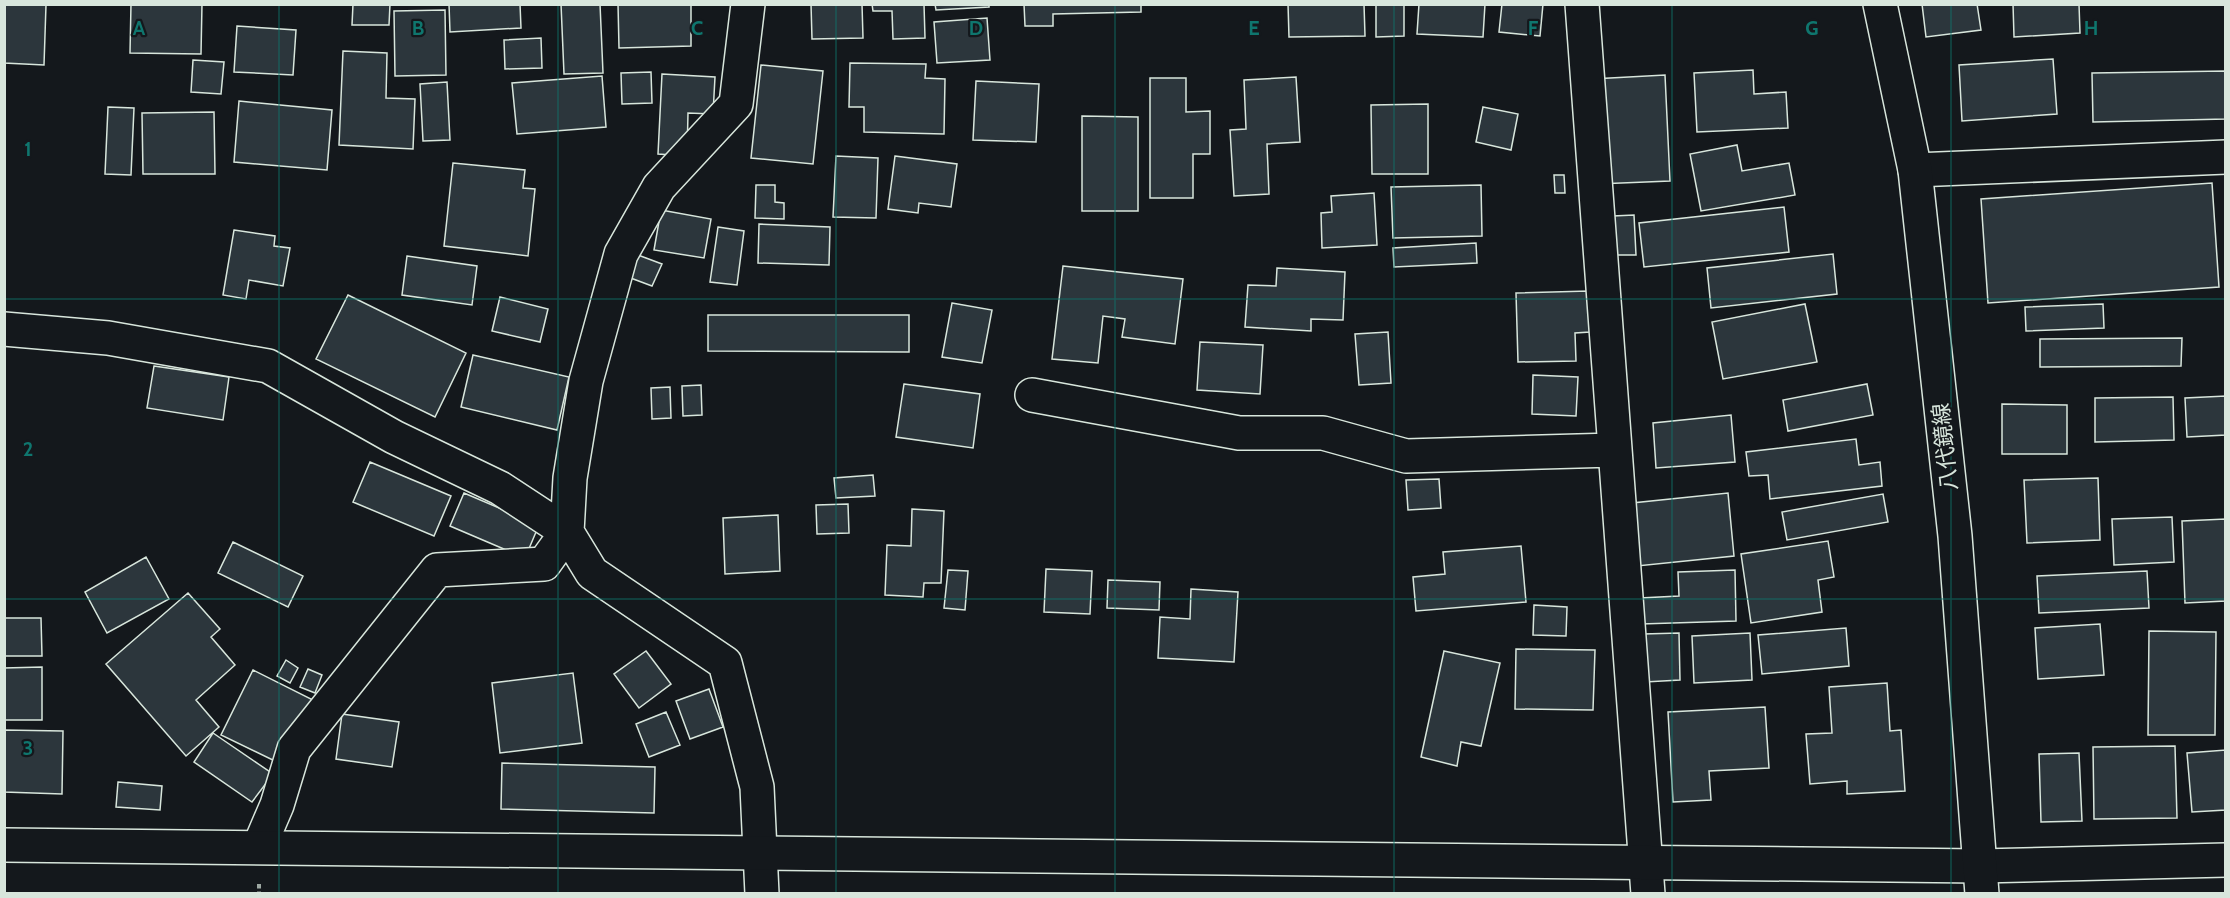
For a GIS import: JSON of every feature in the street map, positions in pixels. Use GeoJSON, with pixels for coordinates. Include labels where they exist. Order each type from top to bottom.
{"type":"FeatureCollection","features":[{"type":"Feature","properties":{"kind":"street"},"geometry":{"type":"LineString","coordinates":[[259,847],[277,805],[294,749],[437,570],[544,564],[567,532],[570,478],[586,381],[621,254],[659,187],[736,104],[748,4]]}},
{"type":"Feature","properties":{"kind":"street"},"geometry":{"type":"LineString","coordinates":[[1582,4],[1648,878]]}},
{"type":"Feature","properties":{"kind":"street","name":"八代鏡線"},"geometry":{"type":"LineString","coordinates":[[1880,4],[1915,170],[1955,536],[1981,880]]}},
{"type":"Feature","properties":{"kind":"street"},"geometry":{"type":"LineString","coordinates":[[1915,170],[2226,157]]}},
{"type":"Feature","properties":{"kind":"street"},"geometry":{"type":"LineString","coordinates":[[4,329],[108,338],[268,366],[394,437],[500,488],[567,532],[592,573],[725,663],[757,788],[762,894]]}},
{"type":"Feature","properties":{"kind":"street"},"geometry":{"type":"LineString","coordinates":[[1032,395],[1239,433],[1323,433],[1406,456],[1614,450]]}},
{"type":"Feature","properties":{"kind":"street"},"geometry":{"type":"LineString","coordinates":[[4,845],[761,852],[1648,878],[1981,880],[2226,860]]}},
{"type":"Feature","properties":{"kind":"building"},"geometry":{"type":"Polygon","coordinates":[[[4,4],[46,5],[44,65],[4,63],[4,4]]]}},
{"type":"Feature","properties":{"kind":"building"},"geometry":{"type":"Polygon","coordinates":[[[131,4],[202,4],[201,54],[130,53],[131,4]]]}},
{"type":"Feature","properties":{"kind":"building"},"geometry":{"type":"Polygon","coordinates":[[[353,4],[390,4],[389,25],[352,25],[353,4]]]}},
{"type":"Feature","properties":{"kind":"building"},"geometry":{"type":"Polygon","coordinates":[[[449,4],[520,4],[521,28],[450,32],[449,4]]]}},
{"type":"Feature","properties":{"kind":"building"},"geometry":{"type":"Polygon","coordinates":[[[561,4],[600,4],[603,73],[564,74],[561,4]]]}},
{"type":"Feature","properties":{"kind":"building"},"geometry":{"type":"Polygon","coordinates":[[[618,4],[691,4],[691,46],[619,48],[618,4]]]}},
{"type":"Feature","properties":{"kind":"building"},"geometry":{"type":"Polygon","coordinates":[[[811,4],[862,4],[863,38],[812,39],[811,4]]]}},
{"type":"Feature","properties":{"kind":"building"},"geometry":{"type":"Polygon","coordinates":[[[872,4],[924,4],[925,38],[893,39],[892,11],[873,11],[872,4]]]}},
{"type":"Feature","properties":{"kind":"building"},"geometry":{"type":"Polygon","coordinates":[[[935,4],[989,4],[989,7],[936,10],[935,4]]]}},
{"type":"Feature","properties":{"kind":"building"},"geometry":{"type":"Polygon","coordinates":[[[1024,4],[1141,4],[1141,12],[1053,14],[1053,26],[1025,26],[1024,4]]]}},
{"type":"Feature","properties":{"kind":"building"},"geometry":{"type":"Polygon","coordinates":[[[1288,4],[1364,4],[1365,36],[1289,37],[1288,4]]]}},
{"type":"Feature","properties":{"kind":"building"},"geometry":{"type":"Polygon","coordinates":[[[1376,4],[1404,4],[1404,36],[1376,37],[1376,4]]]}},
{"type":"Feature","properties":{"kind":"building"},"geometry":{"type":"Polygon","coordinates":[[[1419,4],[1485,4],[1483,37],[1417,34],[1419,4]]]}},
{"type":"Feature","properties":{"kind":"building"},"geometry":{"type":"Polygon","coordinates":[[[1502,4],[1543,4],[1540,36],[1499,32],[1502,4]]]}},
{"type":"Feature","properties":{"kind":"building"},"geometry":{"type":"Polygon","coordinates":[[[1922,4],[1977,4],[1981,30],[1926,37],[1922,4]]]}},
{"type":"Feature","properties":{"kind":"building"},"geometry":{"type":"Polygon","coordinates":[[[2013,4],[2079,4],[2080,33],[2014,37],[2013,4]]]}},
{"type":"Feature","properties":{"kind":"building"},"geometry":{"type":"Polygon","coordinates":[[[445,10],[446,75],[395,76],[394,11],[445,10]]]}},
{"type":"Feature","properties":{"kind":"building"},"geometry":{"type":"Polygon","coordinates":[[[987,18],[990,60],[937,63],[934,22],[987,18]]]}},
{"type":"Feature","properties":{"kind":"building"},"geometry":{"type":"Polygon","coordinates":[[[237,26],[296,30],[293,75],[234,72],[237,26]]]}},
{"type":"Feature","properties":{"kind":"building"},"geometry":{"type":"Polygon","coordinates":[[[541,38],[542,68],[505,69],[504,40],[541,38]]]}},
{"type":"Feature","properties":{"kind":"building"},"geometry":{"type":"Polygon","coordinates":[[[343,51],[387,53],[386,98],[415,99],[413,149],[339,145],[343,51]]]}},
{"type":"Feature","properties":{"kind":"building"},"geometry":{"type":"Polygon","coordinates":[[[2053,59],[2057,114],[1962,121],[1959,65],[2053,59]]]}},
{"type":"Feature","properties":{"kind":"building"},"geometry":{"type":"Polygon","coordinates":[[[193,60],[224,62],[221,94],[191,92],[193,60]]]}},
{"type":"Feature","properties":{"kind":"building"},"geometry":{"type":"Polygon","coordinates":[[[850,63],[926,64],[925,78],[945,79],[944,134],[864,132],[864,107],[849,107],[850,63]]]}},
{"type":"Feature","properties":{"kind":"building"},"geometry":{"type":"Polygon","coordinates":[[[761,65],[823,71],[813,164],[751,158],[761,65]]]}},
{"type":"Feature","properties":{"kind":"building"},"geometry":{"type":"Polygon","coordinates":[[[1753,70],[1754,94],[1786,92],[1788,128],[1697,132],[1694,73],[1753,70]]]}},
{"type":"Feature","properties":{"kind":"building"},"geometry":{"type":"Polygon","coordinates":[[[2226,71],[2226,119],[2093,122],[2092,73],[2226,71]]]}},
{"type":"Feature","properties":{"kind":"building"},"geometry":{"type":"Polygon","coordinates":[[[651,72],[652,103],[622,104],[621,73],[651,72]]]}},
{"type":"Feature","properties":{"kind":"building"},"geometry":{"type":"Polygon","coordinates":[[[662,74],[715,77],[713,114],[688,113],[687,156],[658,154],[662,74]]]}},
{"type":"Feature","properties":{"kind":"building"},"geometry":{"type":"Polygon","coordinates":[[[1665,75],[1670,181],[1597,184],[1592,79],[1665,75]]]}},
{"type":"Feature","properties":{"kind":"building"},"geometry":{"type":"Polygon","coordinates":[[[602,76],[606,127],[517,134],[512,83],[602,76]]]}},
{"type":"Feature","properties":{"kind":"building"},"geometry":{"type":"Polygon","coordinates":[[[1296,77],[1300,142],[1267,144],[1269,194],[1234,196],[1230,130],[1246,129],[1244,80],[1296,77]]]}},
{"type":"Feature","properties":{"kind":"building"},"geometry":{"type":"Polygon","coordinates":[[[1150,78],[1186,78],[1186,112],[1210,111],[1210,154],[1193,154],[1193,198],[1150,198],[1150,78]]]}},
{"type":"Feature","properties":{"kind":"building"},"geometry":{"type":"Polygon","coordinates":[[[976,81],[1039,84],[1036,142],[973,140],[976,81]]]}},
{"type":"Feature","properties":{"kind":"building"},"geometry":{"type":"Polygon","coordinates":[[[447,82],[450,140],[423,141],[420,84],[447,82]]]}},
{"type":"Feature","properties":{"kind":"building"},"geometry":{"type":"Polygon","coordinates":[[[239,101],[332,110],[327,170],[234,162],[239,101]]]}},
{"type":"Feature","properties":{"kind":"building"},"geometry":{"type":"Polygon","coordinates":[[[1428,104],[1428,174],[1372,174],[1371,105],[1428,104]]]}},
{"type":"Feature","properties":{"kind":"building"},"geometry":{"type":"Polygon","coordinates":[[[108,107],[134,108],[131,175],[105,174],[108,107]]]}},
{"type":"Feature","properties":{"kind":"building"},"geometry":{"type":"Polygon","coordinates":[[[1483,107],[1518,114],[1511,150],[1476,142],[1483,107]]]}},
{"type":"Feature","properties":{"kind":"building"},"geometry":{"type":"Polygon","coordinates":[[[214,112],[215,174],[143,174],[142,113],[214,112]]]}},
{"type":"Feature","properties":{"kind":"building"},"geometry":{"type":"Polygon","coordinates":[[[1082,116],[1138,117],[1138,211],[1082,211],[1082,116]]]}},
{"type":"Feature","properties":{"kind":"building"},"geometry":{"type":"Polygon","coordinates":[[[1737,145],[1742,171],[1789,163],[1795,195],[1701,211],[1690,154],[1737,145]]]}},
{"type":"Feature","properties":{"kind":"building"},"geometry":{"type":"Polygon","coordinates":[[[836,156],[878,158],[876,218],[833,217],[836,156]]]}},
{"type":"Feature","properties":{"kind":"building"},"geometry":{"type":"Polygon","coordinates":[[[895,156],[957,164],[951,207],[919,203],[918,213],[888,209],[895,156]]]}},
{"type":"Feature","properties":{"kind":"building"},"geometry":{"type":"Polygon","coordinates":[[[453,163],[525,170],[523,188],[535,189],[528,256],[444,246],[453,163]]]}},
{"type":"Feature","properties":{"kind":"building"},"geometry":{"type":"Polygon","coordinates":[[[1554,175],[1564,175],[1565,193],[1555,193],[1554,175]]]}},
{"type":"Feature","properties":{"kind":"building"},"geometry":{"type":"Polygon","coordinates":[[[2212,183],[2219,287],[1988,303],[1981,199],[2212,183]]]}},
{"type":"Feature","properties":{"kind":"building"},"geometry":{"type":"Polygon","coordinates":[[[756,185],[775,185],[775,202],[784,203],[784,219],[755,218],[756,185]]]}},
{"type":"Feature","properties":{"kind":"building"},"geometry":{"type":"Polygon","coordinates":[[[1481,185],[1482,236],[1393,238],[1391,187],[1481,185]]]}},
{"type":"Feature","properties":{"kind":"building"},"geometry":{"type":"Polygon","coordinates":[[[1374,193],[1377,245],[1322,248],[1321,213],[1332,212],[1331,196],[1374,193]]]}},
{"type":"Feature","properties":{"kind":"building"},"geometry":{"type":"Polygon","coordinates":[[[1784,207],[1789,252],[1644,267],[1639,223],[1784,207]]]}},
{"type":"Feature","properties":{"kind":"building"},"geometry":{"type":"Polygon","coordinates":[[[661,210],[711,219],[704,258],[654,250],[661,210]]]}},
{"type":"Feature","properties":{"kind":"building"},"geometry":{"type":"Polygon","coordinates":[[[1634,215],[1636,255],[1614,255],[1613,216],[1634,215]]]}},
{"type":"Feature","properties":{"kind":"building"},"geometry":{"type":"Polygon","coordinates":[[[759,224],[830,227],[829,265],[758,263],[759,224]]]}},
{"type":"Feature","properties":{"kind":"building"},"geometry":{"type":"Polygon","coordinates":[[[718,227],[744,231],[737,285],[710,282],[718,227]]]}},
{"type":"Feature","properties":{"kind":"building"},"geometry":{"type":"Polygon","coordinates":[[[234,230],[275,236],[274,246],[290,248],[283,286],[249,280],[246,299],[223,295],[234,230]]]}},
{"type":"Feature","properties":{"kind":"building"},"geometry":{"type":"Polygon","coordinates":[[[1476,243],[1477,263],[1394,267],[1393,248],[1476,243]]]}},
{"type":"Feature","properties":{"kind":"building"},"geometry":{"type":"Polygon","coordinates":[[[1833,254],[1837,294],[1711,308],[1707,268],[1833,254]]]}},
{"type":"Feature","properties":{"kind":"building"},"geometry":{"type":"Polygon","coordinates":[[[638,255],[662,264],[652,286],[628,277],[638,255]]]}},
{"type":"Feature","properties":{"kind":"building"},"geometry":{"type":"Polygon","coordinates":[[[407,256],[477,266],[472,305],[402,295],[407,256]]]}},
{"type":"Feature","properties":{"kind":"building"},"geometry":{"type":"Polygon","coordinates":[[[1063,266],[1183,279],[1175,344],[1122,337],[1125,319],[1103,316],[1098,363],[1052,359],[1063,266]]]}},
{"type":"Feature","properties":{"kind":"building"},"geometry":{"type":"Polygon","coordinates":[[[1277,268],[1345,272],[1343,320],[1311,319],[1311,331],[1245,327],[1248,285],[1276,286],[1277,268]]]}},
{"type":"Feature","properties":{"kind":"building"},"geometry":{"type":"Polygon","coordinates":[[[1589,291],[1590,332],[1575,333],[1576,361],[1518,362],[1516,293],[1589,291]]]}},
{"type":"Feature","properties":{"kind":"building"},"geometry":{"type":"Polygon","coordinates":[[[348,295],[466,353],[435,417],[316,359],[348,295]]]}},
{"type":"Feature","properties":{"kind":"building"},"geometry":{"type":"Polygon","coordinates":[[[500,297],[548,309],[540,342],[492,331],[500,297]]]}},
{"type":"Feature","properties":{"kind":"building"},"geometry":{"type":"Polygon","coordinates":[[[952,303],[992,310],[982,363],[942,357],[952,303]]]}},
{"type":"Feature","properties":{"kind":"building"},"geometry":{"type":"Polygon","coordinates":[[[1805,304],[1817,362],[1723,379],[1712,322],[1805,304]]]}},
{"type":"Feature","properties":{"kind":"building"},"geometry":{"type":"Polygon","coordinates":[[[2103,304],[2104,328],[2026,331],[2025,307],[2103,304]]]}},
{"type":"Feature","properties":{"kind":"building"},"geometry":{"type":"Polygon","coordinates":[[[708,315],[909,315],[909,352],[708,351],[708,315]]]}},
{"type":"Feature","properties":{"kind":"building"},"geometry":{"type":"Polygon","coordinates":[[[1388,332],[1391,383],[1359,385],[1355,334],[1388,332]]]}},
{"type":"Feature","properties":{"kind":"building"},"geometry":{"type":"Polygon","coordinates":[[[2182,338],[2181,366],[2040,367],[2040,339],[2182,338]]]}},
{"type":"Feature","properties":{"kind":"building"},"geometry":{"type":"Polygon","coordinates":[[[1200,342],[1263,345],[1260,394],[1197,390],[1200,342]]]}},
{"type":"Feature","properties":{"kind":"building"},"geometry":{"type":"Polygon","coordinates":[[[473,355],[569,377],[557,430],[461,407],[473,355]]]}},
{"type":"Feature","properties":{"kind":"building"},"geometry":{"type":"Polygon","coordinates":[[[154,366],[229,377],[223,420],[147,408],[154,366]]]}},
{"type":"Feature","properties":{"kind":"building"},"geometry":{"type":"Polygon","coordinates":[[[1533,375],[1578,377],[1576,416],[1532,414],[1533,375]]]}},
{"type":"Feature","properties":{"kind":"building"},"geometry":{"type":"Polygon","coordinates":[[[904,384],[980,394],[973,448],[896,437],[904,384]]]}},
{"type":"Feature","properties":{"kind":"building"},"geometry":{"type":"Polygon","coordinates":[[[1867,384],[1873,415],[1788,431],[1783,400],[1867,384]]]}},
{"type":"Feature","properties":{"kind":"building"},"geometry":{"type":"Polygon","coordinates":[[[701,385],[702,415],[683,416],[682,386],[701,385]]]}},
{"type":"Feature","properties":{"kind":"building"},"geometry":{"type":"Polygon","coordinates":[[[670,387],[671,418],[652,419],[651,388],[670,387]]]}},
{"type":"Feature","properties":{"kind":"building"},"geometry":{"type":"Polygon","coordinates":[[[2226,396],[2226,435],[2187,437],[2185,398],[2226,396]]]}},
{"type":"Feature","properties":{"kind":"building"},"geometry":{"type":"Polygon","coordinates":[[[2173,397],[2174,440],[2095,442],[2095,398],[2173,397]]]}},
{"type":"Feature","properties":{"kind":"building"},"geometry":{"type":"Polygon","coordinates":[[[2002,404],[2067,405],[2067,454],[2002,454],[2002,404]]]}},
{"type":"Feature","properties":{"kind":"building"},"geometry":{"type":"Polygon","coordinates":[[[1731,415],[1735,462],[1656,468],[1653,423],[1731,415]]]}},
{"type":"Feature","properties":{"kind":"building"},"geometry":{"type":"Polygon","coordinates":[[[1856,439],[1859,465],[1880,462],[1882,486],[1770,499],[1768,475],[1749,476],[1746,452],[1856,439]]]}},
{"type":"Feature","properties":{"kind":"building"},"geometry":{"type":"Polygon","coordinates":[[[370,462],[451,496],[434,536],[353,502],[370,462]]]}},
{"type":"Feature","properties":{"kind":"building"},"geometry":{"type":"Polygon","coordinates":[[[873,475],[875,496],[836,498],[834,478],[873,475]]]}},
{"type":"Feature","properties":{"kind":"building"},"geometry":{"type":"Polygon","coordinates":[[[2098,478],[2100,540],[2027,543],[2024,480],[2098,478]]]}},
{"type":"Feature","properties":{"kind":"building"},"geometry":{"type":"Polygon","coordinates":[[[1439,479],[1441,508],[1408,510],[1406,480],[1439,479]]]}},
{"type":"Feature","properties":{"kind":"building"},"geometry":{"type":"Polygon","coordinates":[[[464,493],[539,525],[525,558],[450,526],[464,493]]]}},
{"type":"Feature","properties":{"kind":"building"},"geometry":{"type":"Polygon","coordinates":[[[1728,493],[1734,556],[1637,566],[1632,503],[1728,493]]]}},
{"type":"Feature","properties":{"kind":"building"},"geometry":{"type":"Polygon","coordinates":[[[1883,494],[1888,522],[1787,540],[1782,512],[1883,494]]]}},
{"type":"Feature","properties":{"kind":"building"},"geometry":{"type":"Polygon","coordinates":[[[848,504],[849,533],[817,534],[816,505],[848,504]]]}},
{"type":"Feature","properties":{"kind":"building"},"geometry":{"type":"Polygon","coordinates":[[[912,509],[944,511],[941,583],[924,583],[923,597],[885,595],[887,545],[911,546],[912,509]]]}},
{"type":"Feature","properties":{"kind":"building"},"geometry":{"type":"Polygon","coordinates":[[[778,515],[780,571],[725,574],[723,518],[778,515]]]}},
{"type":"Feature","properties":{"kind":"building"},"geometry":{"type":"Polygon","coordinates":[[[2172,517],[2174,562],[2114,565],[2112,519],[2172,517]]]}},
{"type":"Feature","properties":{"kind":"building"},"geometry":{"type":"Polygon","coordinates":[[[2226,519],[2226,601],[2185,603],[2182,521],[2226,519]]]}},
{"type":"Feature","properties":{"kind":"building"},"geometry":{"type":"Polygon","coordinates":[[[1828,541],[1834,577],[1818,580],[1822,612],[1751,623],[1741,554],[1828,541]]]}},
{"type":"Feature","properties":{"kind":"building"},"geometry":{"type":"Polygon","coordinates":[[[233,542],[303,576],[288,607],[218,573],[233,542]]]}},
{"type":"Feature","properties":{"kind":"building"},"geometry":{"type":"Polygon","coordinates":[[[1521,546],[1526,602],[1416,611],[1413,577],[1445,574],[1443,552],[1521,546]]]}},
{"type":"Feature","properties":{"kind":"building"},"geometry":{"type":"Polygon","coordinates":[[[146,557],[169,599],[107,633],[85,592],[146,557]]]}},
{"type":"Feature","properties":{"kind":"building"},"geometry":{"type":"Polygon","coordinates":[[[1046,569],[1092,571],[1090,614],[1044,612],[1046,569]]]}},
{"type":"Feature","properties":{"kind":"building"},"geometry":{"type":"Polygon","coordinates":[[[948,570],[968,571],[965,610],[944,608],[948,570]]]}},
{"type":"Feature","properties":{"kind":"building"},"geometry":{"type":"Polygon","coordinates":[[[1735,570],[1736,621],[1641,624],[1640,598],[1679,596],[1678,572],[1735,570]]]}},
{"type":"Feature","properties":{"kind":"building"},"geometry":{"type":"Polygon","coordinates":[[[2147,571],[2149,608],[2039,613],[2037,576],[2147,571]]]}},
{"type":"Feature","properties":{"kind":"building"},"geometry":{"type":"Polygon","coordinates":[[[1108,580],[1160,582],[1159,610],[1107,608],[1108,580]]]}},
{"type":"Feature","properties":{"kind":"building"},"geometry":{"type":"Polygon","coordinates":[[[1191,589],[1238,592],[1234,662],[1158,658],[1160,617],[1190,619],[1191,589]]]}},
{"type":"Feature","properties":{"kind":"building"},"geometry":{"type":"Polygon","coordinates":[[[188,593],[220,629],[211,637],[235,665],[196,700],[219,727],[186,756],[106,664],[188,593]]]}},
{"type":"Feature","properties":{"kind":"building"},"geometry":{"type":"Polygon","coordinates":[[[1534,605],[1567,607],[1566,636],[1533,635],[1534,605]]]}},
{"type":"Feature","properties":{"kind":"building"},"geometry":{"type":"Polygon","coordinates":[[[4,618],[41,618],[42,656],[4,656],[4,618]]]}},
{"type":"Feature","properties":{"kind":"building"},"geometry":{"type":"Polygon","coordinates":[[[2100,624],[2104,675],[2038,679],[2035,628],[2100,624]]]}},
{"type":"Feature","properties":{"kind":"building"},"geometry":{"type":"Polygon","coordinates":[[[1846,628],[1849,666],[1762,674],[1758,635],[1846,628]]]}},
{"type":"Feature","properties":{"kind":"building"},"geometry":{"type":"Polygon","coordinates":[[[2149,631],[2216,632],[2215,735],[2148,735],[2149,631]]]}},
{"type":"Feature","properties":{"kind":"building"},"geometry":{"type":"Polygon","coordinates":[[[1679,633],[1680,680],[1645,682],[1643,634],[1679,633]]]}},
{"type":"Feature","properties":{"kind":"building"},"geometry":{"type":"Polygon","coordinates":[[[1750,633],[1752,680],[1694,683],[1692,636],[1750,633]]]}},
{"type":"Feature","properties":{"kind":"building"},"geometry":{"type":"Polygon","coordinates":[[[1516,649],[1595,650],[1593,710],[1515,709],[1516,649]]]}},
{"type":"Feature","properties":{"kind":"building"},"geometry":{"type":"Polygon","coordinates":[[[646,651],[671,684],[639,708],[614,674],[646,651]]]}},
{"type":"Feature","properties":{"kind":"building"},"geometry":{"type":"Polygon","coordinates":[[[1444,651],[1500,663],[1481,746],[1461,742],[1457,766],[1421,757],[1444,651]]]}},
{"type":"Feature","properties":{"kind":"building"},"geometry":{"type":"Polygon","coordinates":[[[286,660],[298,668],[290,683],[277,676],[286,660]]]}},
{"type":"Feature","properties":{"kind":"building"},"geometry":{"type":"Polygon","coordinates":[[[42,667],[42,720],[4,720],[4,668],[42,667]]]}},
{"type":"Feature","properties":{"kind":"building"},"geometry":{"type":"Polygon","coordinates":[[[308,669],[322,675],[315,693],[300,687],[308,669]]]}},
{"type":"Feature","properties":{"kind":"building"},"geometry":{"type":"Polygon","coordinates":[[[253,670],[313,700],[281,764],[221,735],[253,670]]]}},
{"type":"Feature","properties":{"kind":"building"},"geometry":{"type":"Polygon","coordinates":[[[573,673],[582,743],[500,753],[492,683],[573,673]]]}},
{"type":"Feature","properties":{"kind":"building"},"geometry":{"type":"Polygon","coordinates":[[[1887,683],[1890,731],[1901,730],[1905,791],[1847,794],[1847,781],[1810,784],[1806,734],[1832,733],[1829,687],[1887,683]]]}},
{"type":"Feature","properties":{"kind":"building"},"geometry":{"type":"Polygon","coordinates":[[[709,689],[723,727],[690,739],[676,701],[709,689]]]}},
{"type":"Feature","properties":{"kind":"building"},"geometry":{"type":"Polygon","coordinates":[[[1765,707],[1769,768],[1709,771],[1711,800],[1673,802],[1668,712],[1765,707]]]}},
{"type":"Feature","properties":{"kind":"building"},"geometry":{"type":"Polygon","coordinates":[[[666,712],[680,745],[649,757],[636,724],[666,712]]]}},
{"type":"Feature","properties":{"kind":"building"},"geometry":{"type":"Polygon","coordinates":[[[342,714],[399,722],[392,767],[336,759],[342,714]]]}},
{"type":"Feature","properties":{"kind":"building"},"geometry":{"type":"Polygon","coordinates":[[[4,730],[63,731],[62,794],[4,792],[4,730]]]}},
{"type":"Feature","properties":{"kind":"building"},"geometry":{"type":"Polygon","coordinates":[[[213,733],[273,774],[252,802],[194,762],[213,733]]]}},
{"type":"Feature","properties":{"kind":"building"},"geometry":{"type":"Polygon","coordinates":[[[2175,746],[2177,818],[2094,819],[2093,747],[2175,746]]]}},
{"type":"Feature","properties":{"kind":"building"},"geometry":{"type":"Polygon","coordinates":[[[2226,750],[2226,810],[2192,812],[2187,753],[2226,750]]]}},
{"type":"Feature","properties":{"kind":"building"},"geometry":{"type":"Polygon","coordinates":[[[2079,753],[2082,821],[2041,822],[2039,754],[2079,753]]]}},
{"type":"Feature","properties":{"kind":"building"},"geometry":{"type":"Polygon","coordinates":[[[502,763],[655,767],[654,813],[501,809],[502,763]]]}},
{"type":"Feature","properties":{"kind":"building"},"geometry":{"type":"Polygon","coordinates":[[[118,782],[162,786],[160,810],[116,807],[118,782]]]}}]}
